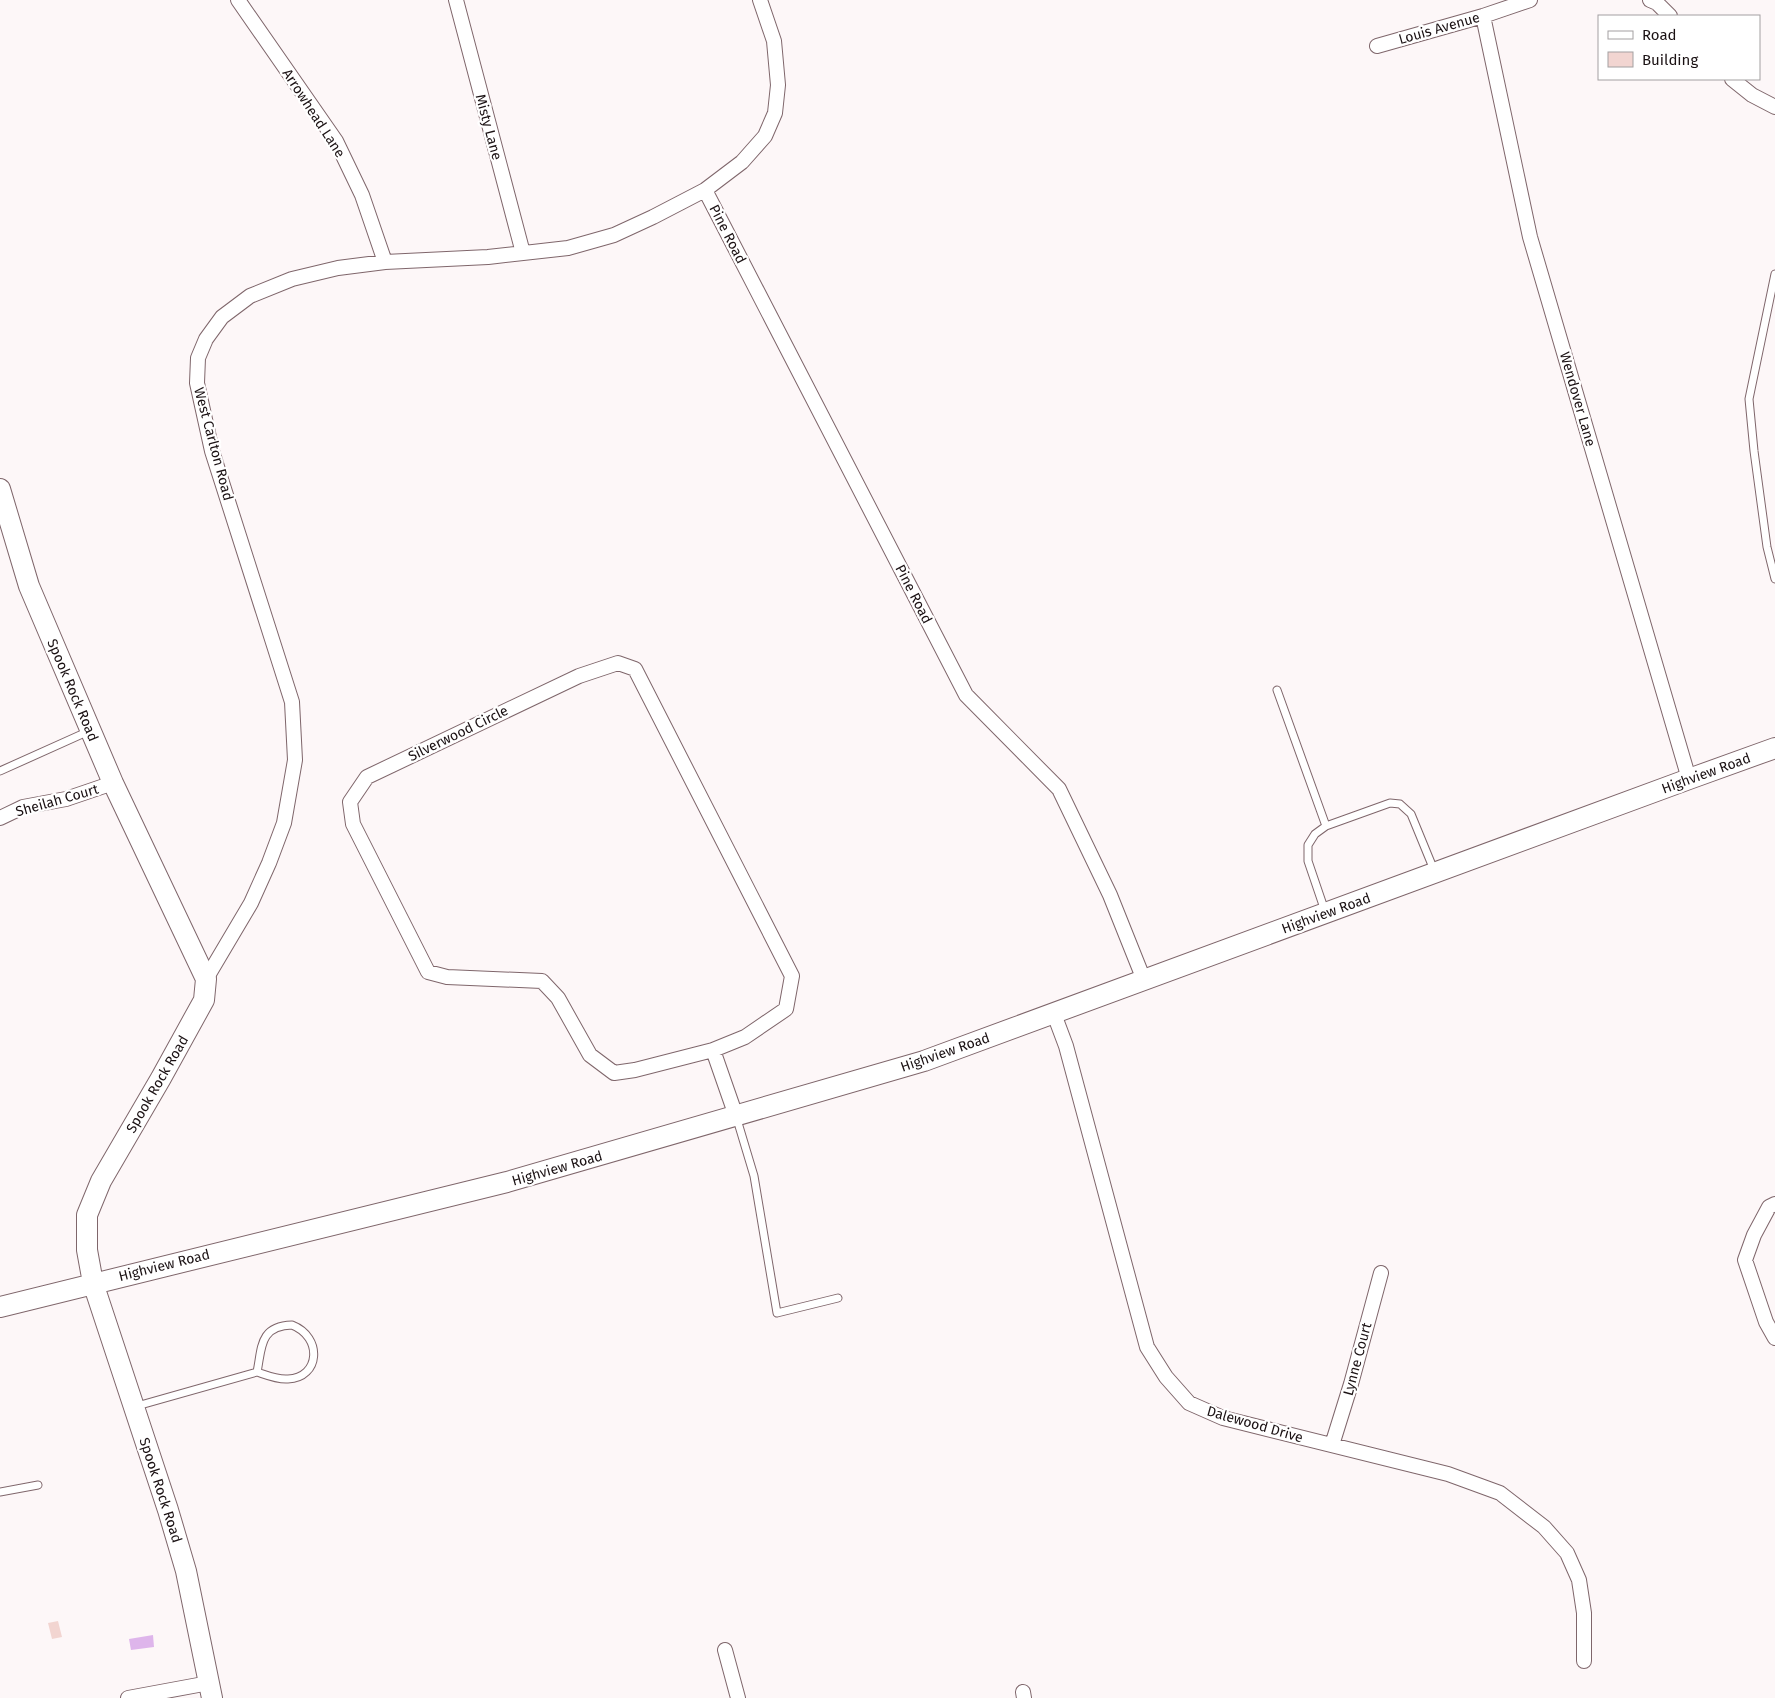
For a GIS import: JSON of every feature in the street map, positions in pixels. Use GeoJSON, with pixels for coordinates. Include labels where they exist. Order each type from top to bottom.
{"type":"FeatureCollection","features":[{"type":"Feature","properties":{"kind":"street","name":"Arrowhead Lane"},"geometry":{"type":"LineString","coordinates":[[238,0],[336,141],[362,195],[385,262]]}},
{"type":"Feature","properties":{"kind":"street","name":"Misty Lane"},"geometry":{"type":"LineString","coordinates":[[456,0],[523,253]]}},
{"type":"Feature","properties":{"kind":"street","name":"West Carlton Road"},"geometry":{"type":"LineString","coordinates":[[206,978],[251,903],[269,862],[284,823],[295,760],[292,702],[212,451],[197,383],[198,358],[206,339],[222,317],[250,296],[292,279],[338,268],[385,262],[438,260],[568,248],[614,234],[653,217],[705,190],[742,162],[765,136],[775,114],[778,84],[774,41],[760,0]]}},
{"type":"Feature","properties":{"kind":"street","name":"Louis Avenue"},"geometry":{"type":"LineString","coordinates":[[1376,46],[1483,16],[1530,0]]}},
{"type":"Feature","properties":{"kind":"street"},"geometry":{"type":"LineString","coordinates":[[1650,0],[1657,3],[1669,15]]}},
{"type":"Feature","properties":{"kind":"street","name":"Wendover Lane"},"geometry":{"type":"LineString","coordinates":[[1483,16],[1530,237],[1689,778]]}},
{"type":"Feature","properties":{"kind":"street"},"geometry":{"type":"LineString","coordinates":[[1733,80],[1752,95],[1775,107]]}},
{"type":"Feature","properties":{"kind":"street","name":"Pine Road"},"geometry":{"type":"LineString","coordinates":[[705,190],[966,695],[1059,789],[1110,895],[1144,980]]}},
{"type":"Feature","properties":{"kind":"street","name":"Spook Rock Road"},"geometry":{"type":"LineString","coordinates":[[1,493],[29,586],[90,731],[206,978],[204,1000],[101,1182],[87,1215],[87,1250],[93,1283],[168,1510],[186,1571],[210,1691]]}},
{"type":"Feature","properties":{"kind":"street","name":"Silverwood Circle"},"geometry":{"type":"LineString","coordinates":[[618,664],[635,669],[792,976],[786,1009],[746,1037],[713,1050],[635,1070],[614,1073],[590,1055],[558,998],[542,981],[447,977],[428,972],[354,824],[350,802],[367,777],[579,676],[618,664]]}},
{"type":"Feature","properties":{"kind":"street","name":"Highview Road"},"geometry":{"type":"LineString","coordinates":[[0,1307],[507,1182],[924,1061],[1689,778],[1775,748]]}},
{"type":"Feature","properties":{"kind":"street","name":"Sheilah Court"},"geometry":{"type":"LineString","coordinates":[[0,818],[23,806],[66,799],[114,783]]}},
{"type":"Feature","properties":{"kind":"street","name":"Dalewood Drive"},"geometry":{"type":"LineString","coordinates":[[1054,1014],[1066,1046],[1147,1347],[1166,1377],[1189,1403],[1223,1418],[1448,1474],[1500,1493],[1544,1527],[1567,1553],[1579,1580],[1584,1613],[1584,1661]]}},
{"type":"Feature","properties":{"kind":"street"},"geometry":{"type":"LineString","coordinates":[[713,1050],[736,1116]]}},
{"type":"Feature","properties":{"kind":"street"},"geometry":{"type":"LineString","coordinates":[[1775,1204],[1769,1206],[1764,1214],[1745,1260],[1766,1322],[1775,1338]]}},
{"type":"Feature","properties":{"kind":"street","name":"Lynne Court"},"geometry":{"type":"LineString","coordinates":[[1332,1445],[1351,1384],[1381,1273]]}},
{"type":"Feature","properties":{"kind":"street"},"geometry":{"type":"LineString","coordinates":[[725,1650],[738,1698]]}},
{"type":"Feature","properties":{"kind":"street"},"geometry":{"type":"LineString","coordinates":[[128,1698],[210,1691]]}},
{"type":"Feature","properties":{"kind":"lane"},"geometry":{"type":"LineString","coordinates":[[1775,274],[1749,399],[1765,537],[1775,579]]}},
{"type":"Feature","properties":{"kind":"lane"},"geometry":{"type":"LineString","coordinates":[[1277,690],[1326,826]]}},
{"type":"Feature","properties":{"kind":"lane"},"geometry":{"type":"LineString","coordinates":[[0,771],[90,731]]}},
{"type":"Feature","properties":{"kind":"lane"},"geometry":{"type":"LineString","coordinates":[[1326,913],[1308,861],[1308,845],[1314,834],[1326,826],[1390,803],[1400,804],[1411,814],[1435,873]]}},
{"type":"Feature","properties":{"kind":"lane"},"geometry":{"type":"LineString","coordinates":[[736,1116],[754,1176],[777,1313],[838,1298]]}},
{"type":"Feature","properties":{"kind":"lane"},"geometry":{"type":"LineString","coordinates":[[134,1406],[257,1372],[288,1380],[296,1378],[309,1368],[313,1360],[312,1342],[307,1334],[300,1328],[282,1326],[266,1335],[262,1343],[257,1372]]}},
{"type":"Feature","properties":{"kind":"lane"},"geometry":{"type":"LineString","coordinates":[[0,1492],[38,1485]]}},
{"type":"Feature","properties":{"kind":"shaded area"},"geometry":{"type":"Polygon","coordinates":[[[153,1635],[154,1647],[131,1650],[129,1639],[153,1635]]]}},
{"type":"Feature","properties":{"kind":"building"},"geometry":{"type":"Polygon","coordinates":[[[58,1621],[62,1637],[52,1639],[48,1623],[58,1621]]]}}]}
